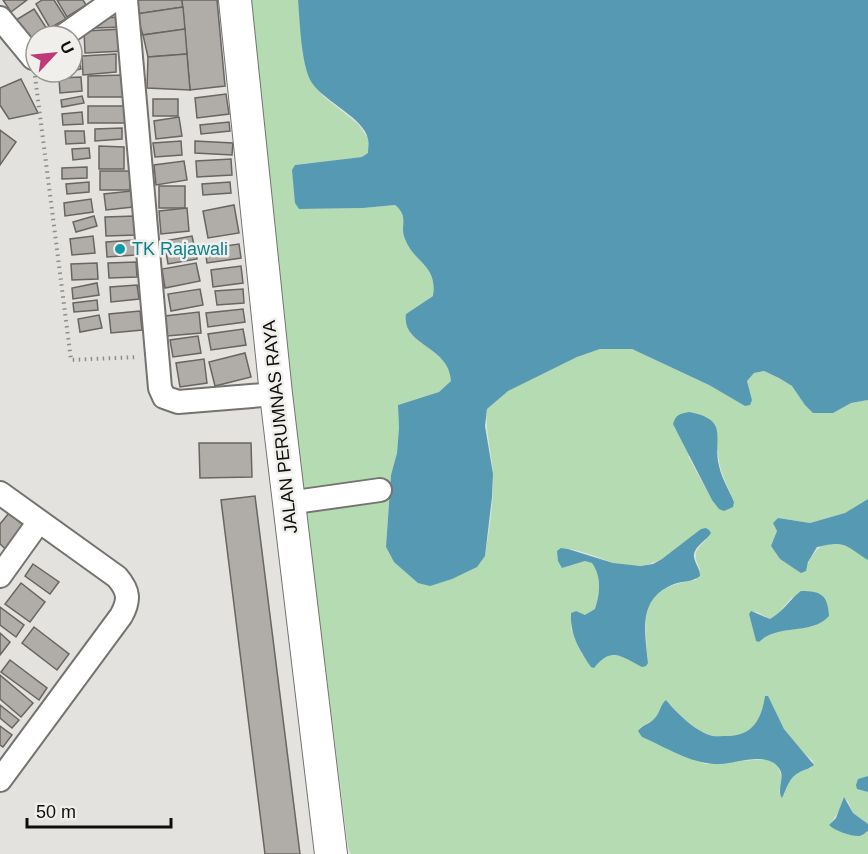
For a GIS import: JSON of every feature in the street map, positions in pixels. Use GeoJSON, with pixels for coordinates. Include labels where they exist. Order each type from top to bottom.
{"type":"FeatureCollection","features":[{"type":"Feature","properties":{"kind":"street"},"geometry":{"type":"LineString","coordinates":[[80,24],[114,0]]}},
{"type":"Feature","properties":{"kind":"street"},"geometry":{"type":"LineString","coordinates":[[126,0],[160,388],[164,398],[178,402],[276,394]]}},
{"type":"Feature","properties":{"kind":"street","name":"JALAN PERUMNAS RAYA"},"geometry":{"type":"LineString","coordinates":[[235,0],[288,503],[331,854]]}},
{"type":"Feature","properties":{"kind":"street"},"geometry":{"type":"LineString","coordinates":[[0,18],[24,45]]}},
{"type":"Feature","properties":{"kind":"street"},"geometry":{"type":"LineString","coordinates":[[288,503],[380,490]]}},
{"type":"Feature","properties":{"kind":"street"},"geometry":{"type":"LineString","coordinates":[[0,494],[117,577],[128,595],[127,605],[121,616],[0,780]]}},
{"type":"Feature","properties":{"kind":"street"},"geometry":{"type":"LineString","coordinates":[[0,576],[38,523]]}},
{"type":"Feature","properties":{"kind":"path"},"geometry":{"type":"LineString","coordinates":[[37,84],[71,360],[156,357]]}},
{"type":"Feature","properties":{"kind":"green space"},"geometry":{"type":"Polygon","coordinates":[[[251,0],[298,0],[306,69],[323,96],[358,124],[368,138],[368,154],[362,157],[295,165],[300,209],[395,205],[402,213],[403,234],[409,247],[432,277],[433,296],[406,314],[411,334],[439,356],[450,369],[451,381],[439,392],[398,405],[397,453],[391,475],[386,547],[394,562],[485,556],[493,485],[487,409],[507,391],[577,357],[600,349],[632,349],[709,385],[745,406],[752,400],[747,381],[754,373],[764,371],[792,386],[798,394],[832,413],[851,403],[868,400],[868,499],[845,513],[810,523],[778,518],[776,539],[771,546],[780,559],[801,572],[806,571],[816,551],[833,542],[851,547],[868,560],[868,776],[858,779],[857,789],[868,792],[868,824],[853,813],[848,801],[843,798],[840,809],[829,826],[866,833],[868,831],[868,854],[351,854],[348,847],[295,423],[251,0]],[[718,450],[688,456],[712,500],[734,502],[721,470],[718,450]],[[701,529],[660,560],[637,566],[610,562],[580,551],[561,548],[562,568],[585,561],[592,563],[599,580],[595,609],[585,616],[576,611],[571,613],[571,629],[582,654],[602,658],[609,655],[622,656],[629,660],[648,662],[646,617],[649,606],[664,589],[696,580],[700,569],[696,553],[706,540],[701,529]],[[792,597],[777,615],[770,619],[757,612],[749,614],[756,641],[759,642],[770,633],[814,626],[792,597]],[[765,696],[753,726],[748,731],[733,736],[713,736],[697,729],[666,700],[655,719],[639,728],[657,743],[705,764],[767,759],[778,766],[783,782],[779,791],[784,795],[793,777],[811,768],[813,761],[784,729],[767,696],[765,696]]]}},
{"type":"Feature","properties":{"kind":"water"},"geometry":{"type":"Polygon","coordinates":[[[298,0],[868,0],[868,400],[851,403],[833,413],[813,413],[792,386],[764,371],[754,373],[747,381],[752,400],[750,405],[745,406],[709,385],[632,349],[600,349],[577,357],[508,391],[487,409],[485,426],[493,474],[485,556],[477,567],[452,579],[430,586],[418,583],[394,562],[386,547],[391,475],[397,453],[398,405],[439,392],[451,381],[448,369],[442,360],[418,340],[406,325],[406,314],[433,296],[434,286],[429,271],[405,239],[402,214],[395,205],[299,209],[295,203],[292,170],[295,165],[362,157],[368,153],[368,139],[365,131],[352,117],[318,90],[308,75],[298,0]]]}},
{"type":"Feature","properties":{"kind":"water"},"geometry":{"type":"Polygon","coordinates":[[[689,412],[702,415],[715,425],[719,466],[734,502],[733,507],[724,511],[719,509],[712,500],[673,424],[679,415],[689,412]]]}},
{"type":"Feature","properties":{"kind":"water"},"geometry":{"type":"Polygon","coordinates":[[[868,499],[868,560],[844,545],[826,545],[817,547],[808,562],[806,571],[801,573],[780,559],[771,546],[777,531],[773,523],[778,518],[810,523],[845,513],[868,499]]]}},
{"type":"Feature","properties":{"kind":"water"},"geometry":{"type":"Polygon","coordinates":[[[706,528],[711,533],[694,553],[700,576],[662,590],[649,607],[645,627],[648,663],[646,666],[642,667],[622,657],[611,655],[600,661],[594,668],[591,667],[576,642],[571,613],[576,611],[585,615],[595,609],[599,580],[592,563],[585,561],[562,568],[558,561],[557,551],[561,548],[568,549],[613,563],[640,566],[653,564],[701,529],[706,528]]]}},
{"type":"Feature","properties":{"kind":"water"},"geometry":{"type":"Polygon","coordinates":[[[801,591],[814,592],[822,596],[827,603],[829,616],[813,626],[775,633],[759,642],[756,641],[749,614],[751,611],[770,619],[801,591]]]}},
{"type":"Feature","properties":{"kind":"water"},"geometry":{"type":"Polygon","coordinates":[[[765,696],[768,696],[784,729],[814,765],[793,777],[782,798],[780,795],[781,772],[774,763],[760,759],[721,764],[700,762],[642,737],[638,731],[655,718],[666,700],[691,724],[709,735],[741,734],[748,731],[757,720],[765,696]]]}},
{"type":"Feature","properties":{"kind":"water"},"geometry":{"type":"Polygon","coordinates":[[[868,776],[868,792],[857,789],[858,779],[868,776]]]}},
{"type":"Feature","properties":{"kind":"water"},"geometry":{"type":"Polygon","coordinates":[[[844,797],[853,813],[868,824],[868,831],[859,836],[843,833],[829,825],[836,818],[844,797]]]}},
{"type":"Feature","properties":{"kind":"building"},"geometry":{"type":"Polygon","coordinates":[[[3,0],[27,0],[11,12],[3,0]]]}},
{"type":"Feature","properties":{"kind":"building"},"geometry":{"type":"Polygon","coordinates":[[[42,0],[54,0],[66,19],[57,24],[48,24],[36,4],[42,0]]]}},
{"type":"Feature","properties":{"kind":"building"},"geometry":{"type":"Polygon","coordinates":[[[57,0],[83,0],[86,5],[67,17],[57,0]]]}},
{"type":"Feature","properties":{"kind":"building"},"geometry":{"type":"Polygon","coordinates":[[[137,0],[182,0],[183,7],[136,14],[137,0]]]}},
{"type":"Feature","properties":{"kind":"building"},"geometry":{"type":"Polygon","coordinates":[[[182,0],[217,0],[225,86],[190,90],[182,0]]]}},
{"type":"Feature","properties":{"kind":"building"},"geometry":{"type":"Polygon","coordinates":[[[183,7],[185,29],[143,35],[136,14],[183,7]]]}},
{"type":"Feature","properties":{"kind":"building"},"geometry":{"type":"Polygon","coordinates":[[[34,9],[44,24],[24,24],[24,31],[16,20],[34,9]]]}},
{"type":"Feature","properties":{"kind":"building"},"geometry":{"type":"Polygon","coordinates":[[[124,17],[124,27],[94,28],[94,18],[124,17]]]}},
{"type":"Feature","properties":{"kind":"building"},"geometry":{"type":"Polygon","coordinates":[[[123,29],[124,51],[85,53],[84,31],[123,29]]]}},
{"type":"Feature","properties":{"kind":"building"},"geometry":{"type":"Polygon","coordinates":[[[185,29],[187,54],[148,57],[143,35],[185,29]]]}},
{"type":"Feature","properties":{"kind":"building"},"geometry":{"type":"Polygon","coordinates":[[[116,54],[116,72],[84,75],[84,56],[116,54]]]}},
{"type":"Feature","properties":{"kind":"building"},"geometry":{"type":"Polygon","coordinates":[[[187,54],[190,90],[147,88],[148,57],[187,54]]]}},
{"type":"Feature","properties":{"kind":"building"},"geometry":{"type":"Polygon","coordinates":[[[126,75],[127,97],[88,97],[88,76],[126,75]]]}},
{"type":"Feature","properties":{"kind":"building"},"geometry":{"type":"Polygon","coordinates":[[[21,79],[38,113],[9,119],[0,105],[0,88],[21,79]]]}},
{"type":"Feature","properties":{"kind":"building"},"geometry":{"type":"Polygon","coordinates":[[[59,84],[82,84],[82,91],[60,93],[59,84]]]}},
{"type":"Feature","properties":{"kind":"building"},"geometry":{"type":"Polygon","coordinates":[[[226,94],[229,114],[197,118],[195,98],[226,94]]]}},
{"type":"Feature","properties":{"kind":"building"},"geometry":{"type":"Polygon","coordinates":[[[82,96],[84,103],[62,107],[61,100],[82,96]]]}},
{"type":"Feature","properties":{"kind":"building"},"geometry":{"type":"Polygon","coordinates":[[[153,99],[178,99],[178,116],[153,116],[153,99]]]}},
{"type":"Feature","properties":{"kind":"building"},"geometry":{"type":"Polygon","coordinates":[[[88,106],[127,106],[127,123],[88,123],[88,106]]]}},
{"type":"Feature","properties":{"kind":"building"},"geometry":{"type":"Polygon","coordinates":[[[82,112],[83,124],[63,125],[62,114],[82,112]]]}},
{"type":"Feature","properties":{"kind":"building"},"geometry":{"type":"Polygon","coordinates":[[[179,117],[182,136],[156,139],[154,121],[179,117]]]}},
{"type":"Feature","properties":{"kind":"building"},"geometry":{"type":"Polygon","coordinates":[[[229,122],[230,131],[201,134],[200,125],[229,122]]]}},
{"type":"Feature","properties":{"kind":"building"},"geometry":{"type":"Polygon","coordinates":[[[122,128],[122,139],[95,141],[95,129],[122,128]]]}},
{"type":"Feature","properties":{"kind":"building"},"geometry":{"type":"Polygon","coordinates":[[[0,130],[16,142],[0,165],[0,130]]]}},
{"type":"Feature","properties":{"kind":"building"},"geometry":{"type":"Polygon","coordinates":[[[65,131],[84,131],[85,143],[66,144],[65,131]]]}},
{"type":"Feature","properties":{"kind":"building"},"geometry":{"type":"Polygon","coordinates":[[[181,141],[182,155],[155,157],[153,143],[181,141]]]}},
{"type":"Feature","properties":{"kind":"building"},"geometry":{"type":"Polygon","coordinates":[[[195,141],[233,143],[232,155],[195,153],[195,141]]]}},
{"type":"Feature","properties":{"kind":"building"},"geometry":{"type":"Polygon","coordinates":[[[99,146],[124,147],[124,169],[99,169],[99,146]]]}},
{"type":"Feature","properties":{"kind":"building"},"geometry":{"type":"Polygon","coordinates":[[[89,148],[90,158],[73,160],[72,149],[89,148]]]}},
{"type":"Feature","properties":{"kind":"building"},"geometry":{"type":"Polygon","coordinates":[[[231,159],[232,175],[197,177],[196,161],[231,159]]]}},
{"type":"Feature","properties":{"kind":"building"},"geometry":{"type":"Polygon","coordinates":[[[184,161],[187,180],[156,185],[154,165],[184,161]]]}},
{"type":"Feature","properties":{"kind":"building"},"geometry":{"type":"Polygon","coordinates":[[[87,167],[87,178],[62,179],[62,168],[87,167]]]}},
{"type":"Feature","properties":{"kind":"building"},"geometry":{"type":"Polygon","coordinates":[[[100,171],[130,171],[130,190],[100,190],[100,171]]]}},
{"type":"Feature","properties":{"kind":"building"},"geometry":{"type":"Polygon","coordinates":[[[89,182],[89,192],[67,194],[66,184],[89,182]]]}},
{"type":"Feature","properties":{"kind":"building"},"geometry":{"type":"Polygon","coordinates":[[[230,182],[231,193],[203,195],[202,184],[230,182]]]}},
{"type":"Feature","properties":{"kind":"building"},"geometry":{"type":"Polygon","coordinates":[[[159,186],[185,186],[185,208],[159,208],[159,186]]]}},
{"type":"Feature","properties":{"kind":"building"},"geometry":{"type":"Polygon","coordinates":[[[131,191],[133,207],[106,210],[104,194],[131,191]]]}},
{"type":"Feature","properties":{"kind":"building"},"geometry":{"type":"Polygon","coordinates":[[[91,199],[93,212],[65,216],[64,203],[91,199]]]}},
{"type":"Feature","properties":{"kind":"building"},"geometry":{"type":"Polygon","coordinates":[[[234,205],[239,233],[208,238],[203,211],[234,205]]]}},
{"type":"Feature","properties":{"kind":"building"},"geometry":{"type":"Polygon","coordinates":[[[187,208],[189,231],[161,234],[159,211],[187,208]]]}},
{"type":"Feature","properties":{"kind":"building"},"geometry":{"type":"Polygon","coordinates":[[[94,216],[97,226],[76,232],[73,222],[94,216]]]}},
{"type":"Feature","properties":{"kind":"building"},"geometry":{"type":"Polygon","coordinates":[[[135,216],[136,235],[106,236],[105,217],[135,216]]]}},
{"type":"Feature","properties":{"kind":"building"},"geometry":{"type":"Polygon","coordinates":[[[93,236],[95,253],[72,255],[70,239],[93,236]]]}},
{"type":"Feature","properties":{"kind":"building"},"geometry":{"type":"Polygon","coordinates":[[[192,236],[197,259],[168,264],[164,241],[192,236]]]}},
{"type":"Feature","properties":{"kind":"building","name":"TK Rajawali"},"geometry":{"type":"Polygon","coordinates":[[[134,240],[135,255],[107,257],[106,242],[134,240]]]}},
{"type":"Feature","properties":{"kind":"building"},"geometry":{"type":"Polygon","coordinates":[[[239,244],[241,258],[207,263],[205,249],[239,244]]]}},
{"type":"Feature","properties":{"kind":"building"},"geometry":{"type":"Polygon","coordinates":[[[136,262],[137,277],[109,278],[108,263],[136,262]]]}},
{"type":"Feature","properties":{"kind":"building"},"geometry":{"type":"Polygon","coordinates":[[[97,263],[98,279],[72,280],[71,264],[97,263]]]}},
{"type":"Feature","properties":{"kind":"building"},"geometry":{"type":"Polygon","coordinates":[[[196,263],[200,281],[165,288],[162,269],[196,263]]]}},
{"type":"Feature","properties":{"kind":"building"},"geometry":{"type":"Polygon","coordinates":[[[241,266],[243,283],[213,287],[211,270],[241,266]]]}},
{"type":"Feature","properties":{"kind":"building"},"geometry":{"type":"Polygon","coordinates":[[[97,283],[99,295],[73,299],[72,288],[97,283]]]}},
{"type":"Feature","properties":{"kind":"building"},"geometry":{"type":"Polygon","coordinates":[[[137,285],[139,299],[111,302],[110,287],[137,285]]]}},
{"type":"Feature","properties":{"kind":"building"},"geometry":{"type":"Polygon","coordinates":[[[200,289],[203,305],[171,311],[168,294],[200,289]]]}},
{"type":"Feature","properties":{"kind":"building"},"geometry":{"type":"Polygon","coordinates":[[[243,289],[244,303],[217,305],[215,291],[243,289]]]}},
{"type":"Feature","properties":{"kind":"building"},"geometry":{"type":"Polygon","coordinates":[[[97,300],[98,310],[74,312],[73,303],[97,300]]]}},
{"type":"Feature","properties":{"kind":"building"},"geometry":{"type":"Polygon","coordinates":[[[243,309],[245,322],[208,327],[206,313],[243,309]]]}},
{"type":"Feature","properties":{"kind":"building"},"geometry":{"type":"Polygon","coordinates":[[[140,311],[142,330],[111,333],[109,314],[140,311]]]}},
{"type":"Feature","properties":{"kind":"building"},"geometry":{"type":"Polygon","coordinates":[[[199,312],[201,333],[167,336],[165,316],[199,312]]]}},
{"type":"Feature","properties":{"kind":"building"},"geometry":{"type":"Polygon","coordinates":[[[99,315],[102,328],[80,332],[78,319],[99,315]]]}},
{"type":"Feature","properties":{"kind":"building"},"geometry":{"type":"Polygon","coordinates":[[[243,329],[246,345],[211,350],[208,334],[243,329]]]}},
{"type":"Feature","properties":{"kind":"building"},"geometry":{"type":"Polygon","coordinates":[[[198,336],[201,353],[173,357],[170,340],[198,336]]]}},
{"type":"Feature","properties":{"kind":"building"},"geometry":{"type":"Polygon","coordinates":[[[245,353],[251,377],[215,386],[209,362],[245,353]]]}},
{"type":"Feature","properties":{"kind":"building"},"geometry":{"type":"Polygon","coordinates":[[[204,359],[207,383],[180,387],[176,363],[204,359]]]}},
{"type":"Feature","properties":{"kind":"building"},"geometry":{"type":"Polygon","coordinates":[[[199,443],[251,443],[252,477],[200,478],[199,443]]]}},
{"type":"Feature","properties":{"kind":"building"},"geometry":{"type":"Polygon","coordinates":[[[255,496],[300,854],[265,854],[221,500],[255,496]]]}},
{"type":"Feature","properties":{"kind":"building"},"geometry":{"type":"Polygon","coordinates":[[[9,513],[30,531],[11,554],[0,544],[0,524],[9,513]]]}},
{"type":"Feature","properties":{"kind":"building"},"geometry":{"type":"Polygon","coordinates":[[[33,564],[59,582],[50,594],[25,576],[33,564]]]}},
{"type":"Feature","properties":{"kind":"building"},"geometry":{"type":"Polygon","coordinates":[[[21,583],[45,602],[30,622],[5,604],[21,583]]]}},
{"type":"Feature","properties":{"kind":"building"},"geometry":{"type":"Polygon","coordinates":[[[0,607],[24,625],[16,637],[0,625],[0,607]]]}},
{"type":"Feature","properties":{"kind":"building"},"geometry":{"type":"Polygon","coordinates":[[[34,627],[69,654],[57,670],[22,643],[34,627]]]}},
{"type":"Feature","properties":{"kind":"building"},"geometry":{"type":"Polygon","coordinates":[[[0,633],[10,642],[0,655],[0,633]]]}},
{"type":"Feature","properties":{"kind":"building"},"geometry":{"type":"Polygon","coordinates":[[[10,660],[47,688],[39,700],[1,672],[10,660]]]}},
{"type":"Feature","properties":{"kind":"building"},"geometry":{"type":"Polygon","coordinates":[[[0,675],[33,703],[21,717],[0,699],[0,675]]]}},
{"type":"Feature","properties":{"kind":"building"},"geometry":{"type":"Polygon","coordinates":[[[0,705],[19,720],[12,728],[0,718],[0,705]]]}},
{"type":"Feature","properties":{"kind":"building"},"geometry":{"type":"Polygon","coordinates":[[[0,726],[12,735],[3,747],[0,745],[0,726]]]}},
{"type":"Feature","properties":{"kind":"place","name":"TK Rajawali"},"geometry":{"type":"Point","coordinates":[120,249]}}]}
